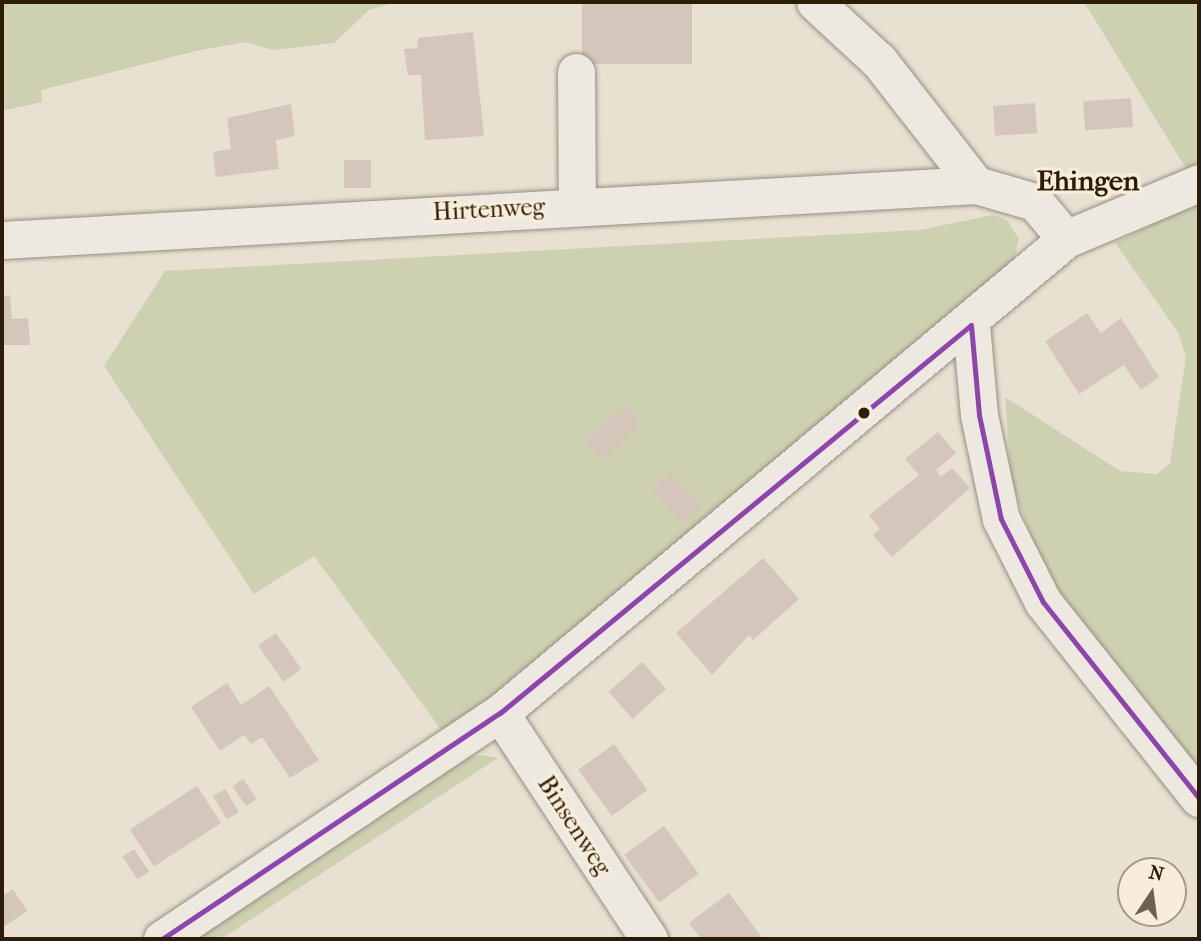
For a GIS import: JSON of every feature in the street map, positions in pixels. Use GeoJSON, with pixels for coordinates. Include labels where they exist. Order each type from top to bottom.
{"type":"FeatureCollection","features":[{"type":"Feature","properties":{"kind":"street"},"geometry":{"type":"LineString","coordinates":[[816,2],[879,61],[976,186]]}},
{"type":"Feature","properties":{"kind":"street"},"geometry":{"type":"LineString","coordinates":[[576,72],[577,205]]}},
{"type":"Feature","properties":{"kind":"street"},"geometry":{"type":"LineString","coordinates":[[162,939],[500,713],[971,325],[1066,239],[1199,183]]}},
{"type":"Feature","properties":{"kind":"street","name":"Hirtenweg"},"geometry":{"type":"LineString","coordinates":[[2,240],[577,205],[976,186],[1035,202],[1066,239]]}},
{"type":"Feature","properties":{"kind":"street"},"geometry":{"type":"LineString","coordinates":[[971,325],[979,415],[1001,519],[1043,602],[1199,798]]}},
{"type":"Feature","properties":{"kind":"street","name":"Binsenweg"},"geometry":{"type":"LineString","coordinates":[[500,713],[649,939]]}},
{"type":"Feature","properties":{"kind":"green space"},"geometry":{"type":"Polygon","coordinates":[[[2,2],[396,2],[369,10],[334,43],[274,50],[245,42],[196,51],[41,90],[42,102],[2,111],[2,2]]]}},
{"type":"Feature","properties":{"kind":"green space"},"geometry":{"type":"Polygon","coordinates":[[[1084,2],[1199,2],[1199,174],[1190,175],[1084,2]]]}},
{"type":"Feature","properties":{"kind":"green space"},"geometry":{"type":"Polygon","coordinates":[[[1199,202],[1199,764],[1190,765],[1085,635],[1033,544],[1011,478],[1005,397],[1120,471],[1157,474],[1170,463],[1186,357],[1178,332],[1115,243],[1199,202]]]}},
{"type":"Feature","properties":{"kind":"green space"},"geometry":{"type":"Polygon","coordinates":[[[993,215],[1007,220],[1019,239],[1013,263],[511,682],[442,731],[314,556],[254,594],[104,366],[165,271],[920,230],[993,215]]]}},
{"type":"Feature","properties":{"kind":"green space"},"geometry":{"type":"Polygon","coordinates":[[[482,755],[498,758],[221,939],[182,939],[467,758],[482,755]]]}},
{"type":"Feature","properties":{"kind":"building"},"geometry":{"type":"Polygon","coordinates":[[[582,2],[692,2],[692,64],[582,64],[582,2]]]}},
{"type":"Feature","properties":{"kind":"building"},"geometry":{"type":"Polygon","coordinates":[[[473,32],[484,136],[425,140],[421,75],[408,75],[404,49],[417,48],[418,38],[473,32]]]}},
{"type":"Feature","properties":{"kind":"building"},"geometry":{"type":"Polygon","coordinates":[[[1131,98],[1133,127],[1085,130],[1083,101],[1131,98]]]}},
{"type":"Feature","properties":{"kind":"building"},"geometry":{"type":"Polygon","coordinates":[[[1035,103],[1037,133],[995,136],[993,106],[1035,103]]]}},
{"type":"Feature","properties":{"kind":"building"},"geometry":{"type":"Polygon","coordinates":[[[291,104],[295,136],[276,140],[279,169],[216,177],[213,152],[231,149],[227,118],[291,104]]]}},
{"type":"Feature","properties":{"kind":"building"},"geometry":{"type":"Polygon","coordinates":[[[344,160],[371,160],[371,188],[344,188],[344,160]]]}},
{"type":"Feature","properties":{"kind":"building"},"geometry":{"type":"Polygon","coordinates":[[[10,295],[12,319],[28,318],[30,345],[2,345],[2,296],[10,295]]]}},
{"type":"Feature","properties":{"kind":"building"},"geometry":{"type":"Polygon","coordinates":[[[1087,313],[1101,333],[1121,318],[1159,377],[1141,390],[1124,365],[1079,394],[1045,341],[1087,313]]]}},
{"type":"Feature","properties":{"kind":"building"},"geometry":{"type":"Polygon","coordinates":[[[626,407],[641,424],[602,461],[584,441],[626,407]]]}},
{"type":"Feature","properties":{"kind":"building"},"geometry":{"type":"Polygon","coordinates":[[[938,432],[956,453],[936,470],[941,477],[952,468],[970,488],[892,557],[873,535],[880,529],[869,515],[919,475],[905,459],[938,432]]]}},
{"type":"Feature","properties":{"kind":"building"},"geometry":{"type":"Polygon","coordinates":[[[671,473],[702,505],[684,523],[652,491],[671,473]]]}},
{"type":"Feature","properties":{"kind":"building"},"geometry":{"type":"Polygon","coordinates":[[[763,558],[799,599],[753,640],[749,635],[712,675],[676,633],[763,558]]]}},
{"type":"Feature","properties":{"kind":"building"},"geometry":{"type":"Polygon","coordinates":[[[276,633],[301,669],[283,682],[258,646],[276,633]]]}},
{"type":"Feature","properties":{"kind":"building"},"geometry":{"type":"Polygon","coordinates":[[[642,662],[666,689],[633,719],[609,692],[642,662]]]}},
{"type":"Feature","properties":{"kind":"building"},"geometry":{"type":"Polygon","coordinates":[[[227,683],[241,705],[269,686],[319,760],[290,778],[262,737],[251,744],[244,735],[220,751],[191,707],[227,683]]]}},
{"type":"Feature","properties":{"kind":"building"},"geometry":{"type":"Polygon","coordinates":[[[614,744],[648,790],[612,816],[578,770],[614,744]]]}},
{"type":"Feature","properties":{"kind":"building"},"geometry":{"type":"Polygon","coordinates":[[[243,779],[257,799],[246,806],[232,786],[243,779]]]}},
{"type":"Feature","properties":{"kind":"building"},"geometry":{"type":"Polygon","coordinates":[[[197,786],[221,823],[154,866],[130,830],[197,786]]]}},
{"type":"Feature","properties":{"kind":"building"},"geometry":{"type":"Polygon","coordinates":[[[225,789],[239,812],[227,819],[213,796],[225,789]]]}},
{"type":"Feature","properties":{"kind":"building"},"geometry":{"type":"Polygon","coordinates":[[[664,826],[699,874],[659,903],[624,855],[664,826]]]}},
{"type":"Feature","properties":{"kind":"building"},"geometry":{"type":"Polygon","coordinates":[[[134,849],[149,871],[137,879],[122,857],[134,849]]]}},
{"type":"Feature","properties":{"kind":"building"},"geometry":{"type":"Polygon","coordinates":[[[13,889],[27,911],[2,928],[2,896],[13,889]]]}},
{"type":"Feature","properties":{"kind":"building"},"geometry":{"type":"Polygon","coordinates":[[[729,893],[763,939],[701,939],[689,923],[729,893]]]}},
{"type":"Feature","properties":{"kind":"transit line"},"geometry":{"type":"LineString","coordinates":[[971,325],[979,415],[1001,519],[1043,602],[1199,798]]}},
{"type":"Feature","properties":{"kind":"transit line"},"geometry":{"type":"LineString","coordinates":[[162,939],[500,713],[971,325]]}},
{"type":"Feature","properties":{"kind":"district","name":"Ehingen"},"geometry":{"type":"Point","coordinates":[1088,181]}}]}
